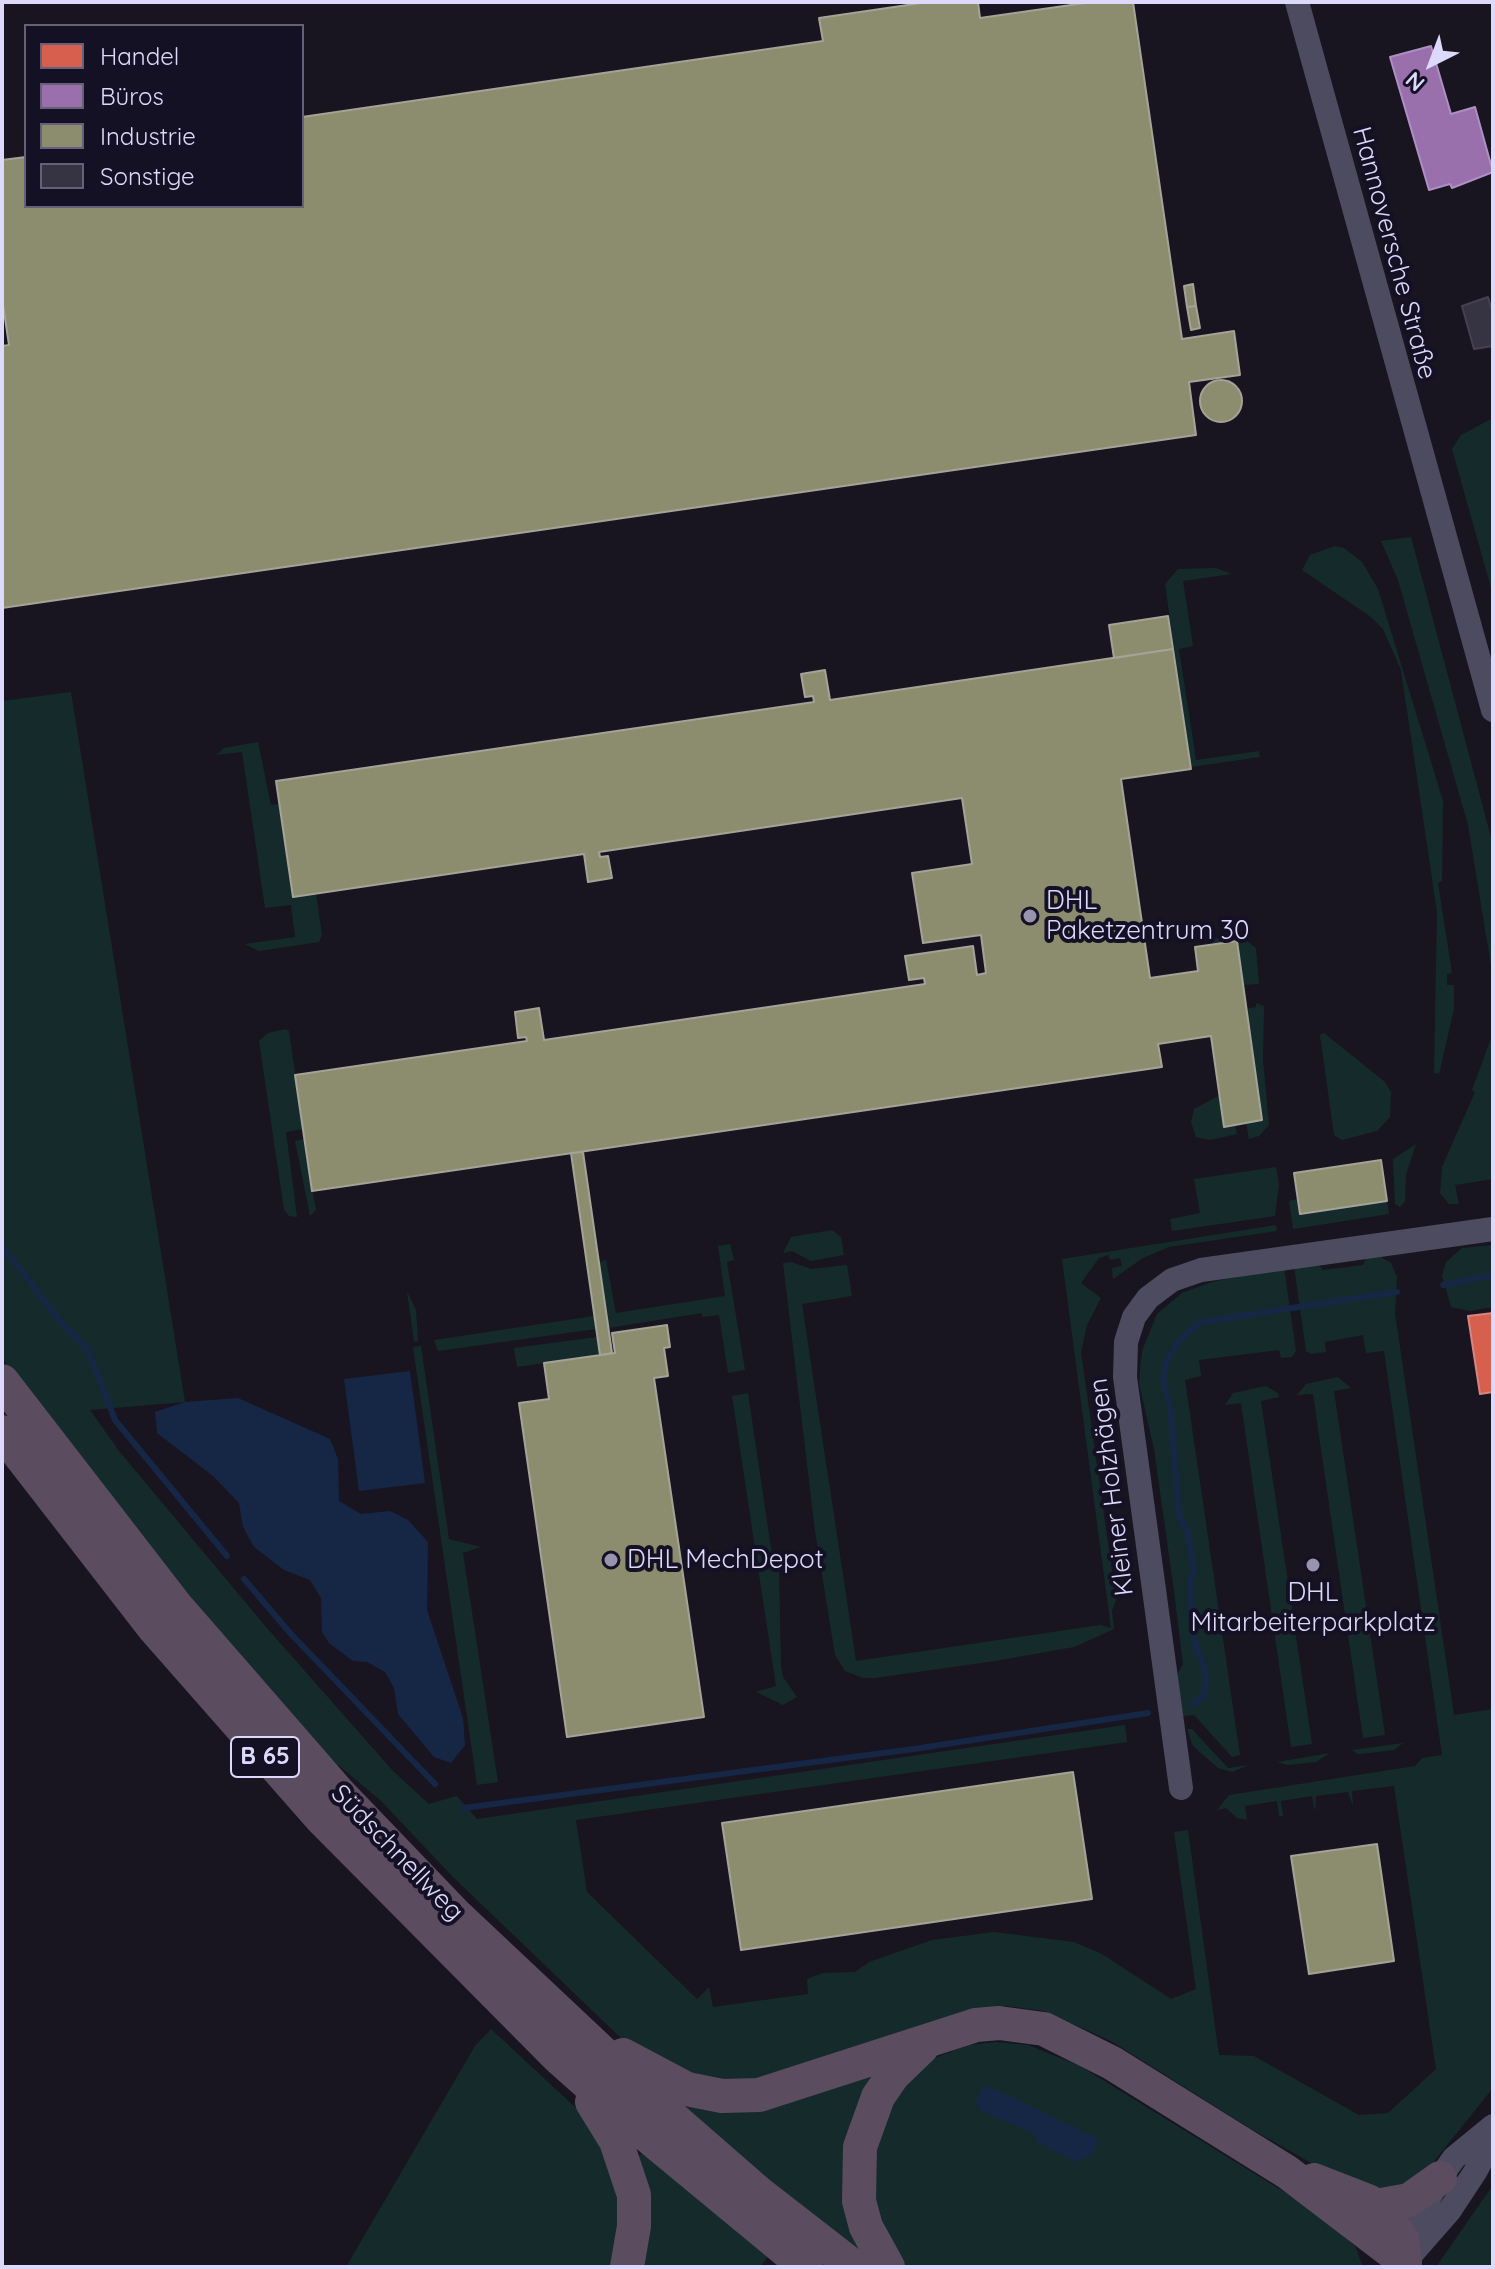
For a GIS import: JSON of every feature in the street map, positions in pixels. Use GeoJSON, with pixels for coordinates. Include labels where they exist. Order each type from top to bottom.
{"type":"FeatureCollection","features":[{"type":"Feature","properties":{"kind":"highway","name":"Südschnellweg"},"geometry":{"type":"LineString","coordinates":[[2,1381],[176,1606],[267,1711],[457,1916],[570,2025],[760,2194],[854,2267]]}},
{"type":"Feature","properties":{"kind":"highway","name":"Südschnellweg"},"geometry":{"type":"LineString","coordinates":[[2,1432],[154,1628],[237,1726],[439,1940],[558,2057],[639,2129],[806,2267]]}},
{"type":"Feature","properties":{"kind":"highway"},"geometry":{"type":"LineString","coordinates":[[570,2025],[687,2089],[722,2096],[759,2095],[790,2088],[976,2025],[999,2023],[1044,2029],[1062,2035],[1287,2172],[1405,2262]]}},
{"type":"Feature","properties":{"kind":"highway"},"geometry":{"type":"LineString","coordinates":[[888,2267],[866,2227],[859,2201],[860,2147],[867,2122],[885,2086],[911,2055],[933,2040]]}},
{"type":"Feature","properties":{"kind":"highway"},"geometry":{"type":"LineString","coordinates":[[558,2057],[604,2118],[628,2168],[634,2195],[634,2226],[627,2267]]}},
{"type":"Feature","properties":{"kind":"highway"},"geometry":{"type":"LineString","coordinates":[[1287,2172],[1331,2184],[1376,2206],[1398,2231],[1405,2262]]}},
{"type":"Feature","properties":{"kind":"highway"},"geometry":{"type":"LineString","coordinates":[[1376,2206],[1409,2200],[1440,2178]]}},
{"type":"Feature","properties":{"kind":"street","name":"Hannoversche Straße"},"geometry":{"type":"LineString","coordinates":[[1297,2],[1493,710]]}},
{"type":"Feature","properties":{"kind":"street","name":"Kleiner Holzhägen"},"geometry":{"type":"LineString","coordinates":[[1181,1788],[1125,1377],[1126,1342],[1134,1317],[1148,1298],[1172,1280],[1201,1270],[1493,1229]]}},
{"type":"Feature","properties":{"kind":"street"},"geometry":{"type":"LineString","coordinates":[[1405,2262],[1417,2220],[1440,2178],[1454,2158],[1492,2127]]}},
{"type":"Feature","properties":{"kind":"street"},"geometry":{"type":"LineString","coordinates":[[1405,2262],[1450,2210],[1475,2172],[1488,2148],[1492,2127]]}},
{"type":"Feature","properties":{"kind":"green space"},"geometry":{"type":"Polygon","coordinates":[[[1493,418],[1493,595],[1452,449],[1461,435],[1493,418]]]}},
{"type":"Feature","properties":{"kind":"green space"},"geometry":{"type":"Polygon","coordinates":[[[1411,537],[1493,845],[1493,978],[1468,825],[1398,580],[1381,541],[1411,537]]]}},
{"type":"Feature","properties":{"kind":"green space"},"geometry":{"type":"Polygon","coordinates":[[[1335,546],[1344,548],[1362,562],[1378,589],[1443,801],[1442,881],[1438,883],[1452,973],[1447,974],[1447,985],[1454,985],[1454,1009],[1439,1074],[1434,1073],[1437,912],[1401,670],[1383,629],[1371,617],[1302,570],[1310,555],[1335,546]]]}},
{"type":"Feature","properties":{"kind":"green space"},"geometry":{"type":"Polygon","coordinates":[[[1216,568],[1232,574],[1183,581],[1193,646],[1179,649],[1196,760],[1259,751],[1260,757],[1191,767],[1165,584],[1178,569],[1216,568]]]}},
{"type":"Feature","properties":{"kind":"green space"},"geometry":{"type":"Polygon","coordinates":[[[71,692],[185,1402],[90,1410],[119,1451],[266,1627],[393,1771],[429,1804],[457,1796],[477,1819],[1125,1725],[1127,1742],[576,1820],[587,1892],[697,1999],[709,1987],[713,2007],[808,1994],[807,1979],[823,1973],[855,1972],[869,1962],[932,1940],[994,1932],[1074,1942],[1102,1954],[1171,1999],[1196,1989],[1174,1832],[1188,1830],[1219,2055],[1254,2056],[1359,2115],[1388,2113],[1436,2069],[1394,1786],[1352,1791],[1353,1806],[1348,1792],[1316,1796],[1315,1812],[1312,1796],[1281,1801],[1283,1816],[1279,1816],[1277,1801],[1245,1806],[1247,1820],[1237,1818],[1226,1808],[1217,1810],[1229,1795],[1415,1766],[1422,1758],[1442,1755],[1384,1351],[1366,1353],[1363,1335],[1325,1342],[1326,1352],[1311,1354],[1306,1351],[1294,1266],[1317,1263],[1323,1270],[1363,1265],[1367,1256],[1378,1255],[1391,1263],[1397,1277],[1395,1313],[1454,1715],[1493,1709],[1493,2088],[1415,2185],[1383,2193],[1320,2168],[1111,2041],[1044,2011],[1007,2006],[972,2011],[789,2078],[690,2081],[623,2040],[454,1878],[380,1800],[325,1754],[288,1714],[86,1471],[2,1358],[2,701],[71,692]]]}},
{"type":"Feature","properties":{"kind":"green space"},"geometry":{"type":"Polygon","coordinates":[[[258,742],[271,805],[279,804],[293,896],[316,893],[322,935],[319,942],[259,951],[245,944],[295,937],[291,905],[265,908],[242,752],[216,755],[224,748],[258,742]]]}},
{"type":"Feature","properties":{"kind":"green space"},"geometry":{"type":"Polygon","coordinates":[[[1241,936],[1256,948],[1259,984],[1243,985],[1237,942],[1213,945],[1212,939],[1241,936]]]}},
{"type":"Feature","properties":{"kind":"green space"},"geometry":{"type":"Polygon","coordinates":[[[1256,1003],[1264,1006],[1263,1060],[1269,1125],[1259,1136],[1249,1139],[1246,1123],[1262,1120],[1247,1009],[1256,1007],[1256,1003]]]}},
{"type":"Feature","properties":{"kind":"green space"},"geometry":{"type":"Polygon","coordinates":[[[289,1031],[303,1129],[286,1132],[297,1217],[289,1216],[284,1210],[259,1041],[268,1033],[289,1031]]]}},
{"type":"Feature","properties":{"kind":"green space"},"geometry":{"type":"Polygon","coordinates":[[[1324,1033],[1385,1082],[1391,1092],[1390,1117],[1377,1131],[1342,1140],[1334,1135],[1320,1035],[1324,1033]]]}},
{"type":"Feature","properties":{"kind":"green space"},"geometry":{"type":"Polygon","coordinates":[[[1493,1033],[1493,1179],[1455,1185],[1459,1204],[1449,1204],[1440,1193],[1442,1167],[1475,1092],[1472,1090],[1493,1033]]]}},
{"type":"Feature","properties":{"kind":"green space"},"geometry":{"type":"Polygon","coordinates":[[[1220,1095],[1224,1127],[1235,1125],[1237,1134],[1210,1140],[1196,1137],[1191,1122],[1194,1109],[1220,1095]]]}},
{"type":"Feature","properties":{"kind":"green space"},"geometry":{"type":"Polygon","coordinates":[[[304,1139],[316,1210],[310,1216],[295,1141],[304,1139]]]}},
{"type":"Feature","properties":{"kind":"green space"},"geometry":{"type":"Polygon","coordinates":[[[1416,1144],[1406,1175],[1405,1201],[1400,1207],[1395,1204],[1393,1159],[1416,1144]]]}},
{"type":"Feature","properties":{"kind":"green space"},"geometry":{"type":"Polygon","coordinates":[[[1276,1167],[1279,1185],[1275,1216],[1172,1231],[1170,1219],[1200,1213],[1194,1179],[1276,1167]]]}},
{"type":"Feature","properties":{"kind":"green space"},"geometry":{"type":"Polygon","coordinates":[[[1298,1199],[1301,1214],[1387,1201],[1389,1214],[1293,1229],[1289,1201],[1298,1199]]]}},
{"type":"Feature","properties":{"kind":"green space"},"geometry":{"type":"Polygon","coordinates":[[[1276,1225],[1277,1231],[1169,1247],[1143,1258],[1113,1279],[1112,1268],[1122,1266],[1120,1258],[1110,1260],[1108,1255],[1099,1258],[1081,1283],[1101,1298],[1087,1325],[1081,1352],[1116,1600],[1112,1611],[1114,1629],[1074,1647],[995,1661],[875,1678],[863,1678],[845,1671],[835,1655],[815,1531],[783,1263],[791,1262],[811,1269],[847,1265],[852,1296],[802,1304],[856,1661],[1100,1625],[1111,1628],[1062,1259],[1276,1225]]]}},
{"type":"Feature","properties":{"kind":"green space"},"geometry":{"type":"Polygon","coordinates":[[[832,1230],[841,1237],[844,1255],[811,1261],[792,1251],[783,1253],[791,1237],[832,1230]]]}},
{"type":"Feature","properties":{"kind":"green space"},"geometry":{"type":"Polygon","coordinates":[[[730,1244],[734,1260],[727,1262],[745,1370],[728,1373],[719,1315],[703,1317],[702,1313],[608,1328],[599,1262],[606,1260],[616,1313],[725,1296],[718,1246],[730,1244]]]}},
{"type":"Feature","properties":{"kind":"green space"},"geometry":{"type":"Polygon","coordinates":[[[1493,1245],[1493,1307],[1470,1311],[1451,1307],[1442,1276],[1446,1262],[1462,1248],[1493,1245]]]}},
{"type":"Feature","properties":{"kind":"green space"},"geometry":{"type":"Polygon","coordinates":[[[1284,1267],[1296,1351],[1292,1357],[1281,1358],[1279,1350],[1199,1360],[1201,1376],[1185,1380],[1240,1755],[1232,1757],[1194,1715],[1183,1716],[1177,1675],[1183,1664],[1174,1591],[1154,1449],[1139,1383],[1142,1351],[1157,1314],[1182,1293],[1212,1282],[1284,1267]]]}},
{"type":"Feature","properties":{"kind":"green space"},"geometry":{"type":"Polygon","coordinates":[[[407,1291],[416,1310],[418,1341],[414,1342],[407,1291]]]}},
{"type":"Feature","properties":{"kind":"green space"},"geometry":{"type":"Polygon","coordinates":[[[594,1316],[596,1329],[438,1351],[434,1340],[594,1316]]]}},
{"type":"Feature","properties":{"kind":"green space"},"geometry":{"type":"Polygon","coordinates":[[[597,1337],[600,1355],[517,1367],[514,1348],[597,1337]]]}},
{"type":"Feature","properties":{"kind":"green space"},"geometry":{"type":"Polygon","coordinates":[[[421,1346],[449,1539],[481,1547],[463,1553],[498,1782],[477,1785],[413,1347],[421,1346]]]}},
{"type":"Feature","properties":{"kind":"green space"},"geometry":{"type":"Polygon","coordinates":[[[1338,1377],[1351,1388],[1334,1391],[1385,1735],[1363,1738],[1313,1394],[1297,1395],[1306,1384],[1338,1377]]]}},
{"type":"Feature","properties":{"kind":"green space"},"geometry":{"type":"Polygon","coordinates":[[[1266,1386],[1278,1393],[1279,1397],[1261,1401],[1312,1744],[1291,1747],[1241,1403],[1225,1405],[1233,1393],[1266,1386]]]}},
{"type":"Feature","properties":{"kind":"green space"},"geometry":{"type":"Polygon","coordinates":[[[748,1393],[774,1569],[779,1568],[781,1666],[783,1677],[797,1697],[783,1705],[756,1692],[776,1686],[732,1396],[748,1393]]]}},
{"type":"Feature","properties":{"kind":"green space"},"geometry":{"type":"Polygon","coordinates":[[[1187,1729],[1192,1729],[1228,1768],[1249,1765],[1232,1772],[1218,1768],[1193,1746],[1187,1729]]]}},
{"type":"Feature","properties":{"kind":"green space"},"geometry":{"type":"Polygon","coordinates":[[[1403,1743],[1394,1750],[1358,1754],[1352,1750],[1403,1743]]]}},
{"type":"Feature","properties":{"kind":"green space"},"geometry":{"type":"Polygon","coordinates":[[[1330,1753],[1316,1762],[1288,1765],[1277,1762],[1330,1753]]]}},
{"type":"Feature","properties":{"kind":"green space"},"geometry":{"type":"Polygon","coordinates":[[[491,2029],[591,2122],[622,2191],[615,2267],[346,2267],[475,2046],[491,2029]]]}},
{"type":"Feature","properties":{"kind":"green space"},"geometry":{"type":"Polygon","coordinates":[[[996,2042],[1028,2045],[1080,2066],[1315,2211],[1355,2246],[1363,2267],[899,2267],[867,2189],[887,2102],[932,2059],[969,2045],[996,2042]]]}},
{"type":"Feature","properties":{"kind":"green space"},"geometry":{"type":"Polygon","coordinates":[[[876,2063],[859,2257],[684,2112],[688,2102],[876,2063]]]}},
{"type":"Feature","properties":{"kind":"green space"},"geometry":{"type":"Polygon","coordinates":[[[646,2150],[769,2255],[760,2267],[635,2267],[634,2160],[646,2150]]]}},
{"type":"Feature","properties":{"kind":"green space"},"geometry":{"type":"Polygon","coordinates":[[[1493,2185],[1493,2267],[1436,2267],[1493,2185]]]}},
{"type":"Feature","properties":{"kind":"water"},"geometry":{"type":"Polygon","coordinates":[[[410,1371],[425,1483],[359,1491],[344,1379],[410,1371]]]}},
{"type":"Feature","properties":{"kind":"water"},"geometry":{"type":"Polygon","coordinates":[[[238,1398],[330,1439],[338,1459],[339,1501],[361,1514],[390,1511],[408,1520],[428,1542],[427,1610],[463,1718],[465,1745],[451,1763],[434,1757],[398,1714],[394,1688],[385,1672],[367,1662],[353,1661],[329,1643],[322,1632],[321,1598],[310,1580],[284,1570],[254,1547],[243,1527],[239,1503],[213,1476],[157,1433],[155,1412],[185,1402],[238,1398]]]}},
{"type":"Feature","properties":{"kind":"water"},"geometry":{"type":"Polygon","coordinates":[[[989,2086],[1096,2138],[1099,2143],[1090,2156],[1075,2162],[1039,2143],[1033,2133],[981,2111],[976,2103],[983,2087],[989,2086]]]}},
{"type":"Feature","properties":{"kind":"building: Handel"},"geometry":{"type":"Polygon","coordinates":[[[1493,1313],[1493,1392],[1480,1394],[1468,1316],[1493,1313]]]}},
{"type":"Feature","properties":{"kind":"building: Büros"},"geometry":{"type":"Polygon","coordinates":[[[1431,46],[1451,114],[1475,107],[1493,172],[1452,188],[1450,184],[1429,190],[1390,57],[1431,46]]]}},
{"type":"Feature","properties":{"kind":"building: Industrie"},"geometry":{"type":"Polygon","coordinates":[[[928,2],[978,2],[980,18],[1092,2],[1133,2],[1182,339],[1234,331],[1240,375],[1189,382],[1196,435],[2,608],[2,346],[9,345],[2,298],[2,160],[24,157],[24,208],[304,208],[304,117],[823,41],[819,18],[928,2]]]}},
{"type":"Feature","properties":{"kind":"building: Industrie"},"geometry":{"type":"Polygon","coordinates":[[[1193,284],[1196,306],[1187,307],[1184,286],[1193,284]]]}},
{"type":"Feature","properties":{"kind":"building: Industrie"},"geometry":{"type":"Polygon","coordinates":[[[1196,306],[1200,328],[1191,330],[1187,307],[1196,306]]]}},
{"type":"Feature","properties":{"kind":"building: Industrie"},"geometry":{"type":"Polygon","coordinates":[[[1221,380],[1236,386],[1242,401],[1236,416],[1221,422],[1206,416],[1200,401],[1206,386],[1221,380]]]}},
{"type":"Feature","properties":{"kind":"building: Industrie"},"geometry":{"type":"Polygon","coordinates":[[[1168,616],[1173,649],[1114,658],[1109,625],[1168,616]]]}},
{"type":"Feature","properties":{"kind":"building: Industrie","name":"DHL Paketzentrum 30"},"geometry":{"type":"Polygon","coordinates":[[[1173,649],[1191,769],[1121,779],[1150,978],[1198,971],[1195,947],[1237,941],[1262,1120],[1224,1127],[1211,1036],[1158,1044],[1162,1067],[312,1191],[295,1075],[527,1041],[526,1037],[518,1038],[515,1012],[539,1008],[544,1040],[925,984],[924,978],[909,980],[905,956],[973,946],[977,975],[986,973],[981,935],[923,943],[912,873],[972,864],[962,798],[599,852],[600,857],[608,856],[612,878],[588,882],[584,854],[293,897],[276,781],[814,702],[813,696],[805,697],[801,674],[825,670],[830,700],[1173,649]]]}},
{"type":"Feature","properties":{"kind":"building: Industrie"},"geometry":{"type":"Polygon","coordinates":[[[583,1152],[612,1353],[600,1355],[571,1153],[583,1152]]]}},
{"type":"Feature","properties":{"kind":"building: Industrie"},"geometry":{"type":"Polygon","coordinates":[[[1381,1160],[1387,1201],[1300,1214],[1294,1173],[1381,1160]]]}},
{"type":"Feature","properties":{"kind":"building: Industrie","name":"DHL MechDepot"},"geometry":{"type":"Polygon","coordinates":[[[667,1325],[670,1347],[664,1348],[668,1376],[654,1378],[704,1717],[567,1737],[519,1403],[549,1399],[544,1363],[615,1353],[612,1333],[667,1325]]]}},
{"type":"Feature","properties":{"kind":"building: Industrie"},"geometry":{"type":"Polygon","coordinates":[[[1073,1772],[1092,1899],[741,1950],[722,1823],[1073,1772]]]}},
{"type":"Feature","properties":{"kind":"building: Industrie"},"geometry":{"type":"Polygon","coordinates":[[[1377,1844],[1394,1961],[1309,1974],[1291,1856],[1377,1844]]]}},
{"type":"Feature","properties":{"kind":"building: Sonstige"},"geometry":{"type":"Polygon","coordinates":[[[1488,297],[1493,314],[1493,346],[1474,349],[1462,306],[1488,297]]]}},
{"type":"Feature","properties":{"kind":"waterway"},"geometry":{"type":"LineString","coordinates":[[2,1246],[64,1326],[87,1348],[115,1420],[227,1556]]}},
{"type":"Feature","properties":{"kind":"waterway"},"geometry":{"type":"LineString","coordinates":[[1443,1285],[1493,1275]]}},
{"type":"Feature","properties":{"kind":"waterway"},"geometry":{"type":"LineString","coordinates":[[1193,1704],[1205,1695],[1206,1674],[1192,1633],[1190,1581],[1194,1569],[1188,1535],[1179,1514],[1170,1407],[1163,1381],[1167,1360],[1180,1340],[1200,1322],[1397,1292]]}},
{"type":"Feature","properties":{"kind":"waterway"},"geometry":{"type":"LineString","coordinates":[[244,1579],[291,1634],[435,1784]]}},
{"type":"Feature","properties":{"kind":"waterway"},"geometry":{"type":"LineString","coordinates":[[463,1808],[914,1749],[1148,1713]]}},
{"type":"Feature","properties":{"kind":"place","name":"DHL Paketzentrum 30"},"geometry":{"type":"Point","coordinates":[1030,916]}},
{"type":"Feature","properties":{"kind":"place","name":"DHL MechDepot"},"geometry":{"type":"Point","coordinates":[611,1560]}},
{"type":"Feature","properties":{"kind":"place","name":"DHL Mitarbeiterparkplatz"},"geometry":{"type":"Point","coordinates":[1313,1565]}}]}
